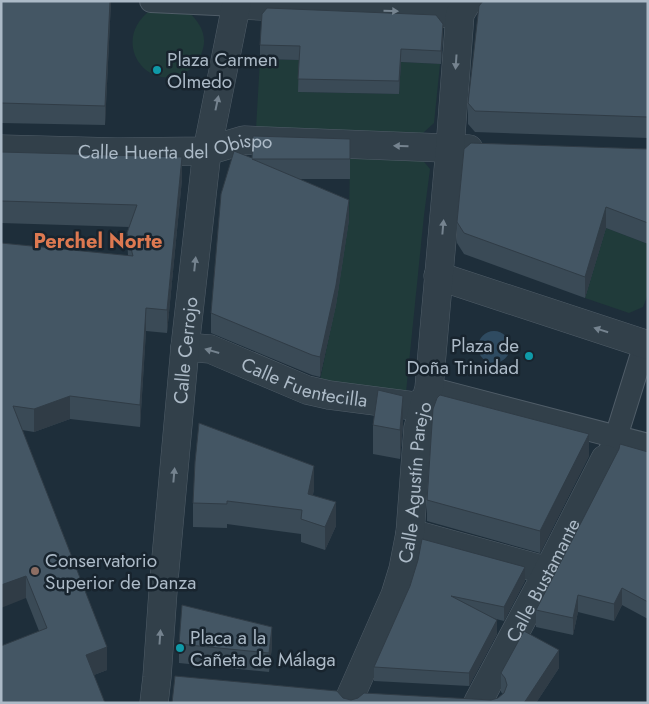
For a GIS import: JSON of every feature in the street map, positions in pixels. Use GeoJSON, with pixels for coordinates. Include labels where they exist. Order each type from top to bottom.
{"type":"FeatureCollection","features":[{"type":"Feature","properties":{"kind":"street"},"geometry":{"type":"LineString","coordinates":[[151,1],[464,8]]}},
{"type":"Feature","properties":{"kind":"street","name":"Calle Cerrojo"},"geometry":{"type":"LineString","coordinates":[[163,686],[163,591],[185,347],[207,151],[237,3]]}},
{"type":"Feature","properties":{"kind":"street","name":"Calle Agustín Parejo"},"geometry":{"type":"LineString","coordinates":[[351,699],[395,595],[403,569],[410,533],[418,428],[427,394],[464,8]]}},
{"type":"Feature","properties":{"kind":"street","name":"Calle Huerta del Obispo"},"geometry":{"type":"LineString","coordinates":[[1,149],[117,152],[207,151],[244,140],[490,149]]}},
{"type":"Feature","properties":{"kind":"street"},"geometry":{"type":"LineString","coordinates":[[438,276],[647,341],[611,448]]}},
{"type":"Feature","properties":{"kind":"street","name":"Calle Fuentecilla"},"geometry":{"type":"LineString","coordinates":[[185,347],[210,349],[306,390],[329,395],[414,406],[427,394]]}},
{"type":"Feature","properties":{"kind":"street"},"geometry":{"type":"LineString","coordinates":[[427,394],[611,448],[648,445]]}},
{"type":"Feature","properties":{"kind":"street","name":"Calle Bustamante"},"geometry":{"type":"LineString","coordinates":[[476,702],[548,570],[611,448]]}},
{"type":"Feature","properties":{"kind":"street"},"geometry":{"type":"LineString","coordinates":[[410,533],[548,570]]}},
{"type":"Feature","properties":{"kind":"street"},"geometry":{"type":"LineString","coordinates":[[322,692],[351,699],[381,696]]}},
{"type":"Feature","properties":{"kind":"green space"},"geometry":{"type":"Polygon","coordinates":[[[152,9],[188,11],[202,30],[204,46],[202,52],[196,64],[186,72],[172,77],[158,76],[147,70],[138,61],[133,49],[133,35],[139,22],[152,9]]]}},
{"type":"Feature","properties":{"kind":"green space"},"geometry":{"type":"Polygon","coordinates":[[[260,59],[299,60],[299,92],[399,94],[401,62],[440,64],[434,123],[423,133],[256,129],[260,59]]]}},
{"type":"Feature","properties":{"kind":"green space"},"geometry":{"type":"Polygon","coordinates":[[[350,157],[420,157],[430,169],[406,392],[320,380],[336,303],[349,220],[350,157]]]}},
{"type":"Feature","properties":{"kind":"green space"},"geometry":{"type":"Polygon","coordinates":[[[606,228],[648,244],[648,294],[643,307],[629,313],[585,298],[606,228]]]}},
{"type":"Feature","properties":{"kind":"water"},"geometry":{"type":"Polygon","coordinates":[[[494,331],[506,335],[510,347],[506,359],[494,363],[482,359],[478,347],[482,335],[494,331]]]}},
{"type":"Feature","properties":{"kind":"building"},"geometry":{"type":"Polygon","coordinates":[[[1,1],[110,1],[105,106],[1,103],[1,1]]]}},
{"type":"Feature","properties":{"kind":"building"},"geometry":{"type":"Polygon","coordinates":[[[483,1],[648,1],[648,117],[475,111],[468,103],[479,6],[483,1]]]}},
{"type":"Feature","properties":{"kind":"building"},"geometry":{"type":"Polygon","coordinates":[[[267,8],[436,15],[443,24],[441,51],[401,49],[399,81],[298,79],[300,46],[260,45],[262,14],[267,8]]]}},
{"type":"Feature","properties":{"kind":"building"},"geometry":{"type":"Polygon","coordinates":[[[253,136],[350,139],[350,159],[252,159],[349,200],[336,285],[320,357],[211,313],[221,194],[234,151],[252,158],[253,136]]]}},
{"type":"Feature","properties":{"kind":"building"},"geometry":{"type":"Polygon","coordinates":[[[471,143],[648,149],[648,223],[606,207],[585,277],[464,233],[457,222],[464,149],[471,143]]]}},
{"type":"Feature","properties":{"kind":"building"},"geometry":{"type":"Polygon","coordinates":[[[1,152],[182,157],[167,310],[146,308],[140,405],[70,396],[34,409],[13,406],[107,647],[86,655],[105,703],[1,703],[1,646],[47,628],[26,576],[1,585],[1,243],[133,256],[127,233],[137,205],[1,201],[1,152]]]}},
{"type":"Feature","properties":{"kind":"building"},"geometry":{"type":"Polygon","coordinates":[[[378,390],[403,396],[400,430],[373,425],[378,390]]]}},
{"type":"Feature","properties":{"kind":"building"},"geometry":{"type":"Polygon","coordinates":[[[440,395],[589,434],[540,531],[427,500],[433,409],[440,395]]]}},
{"type":"Feature","properties":{"kind":"building"},"geometry":{"type":"Polygon","coordinates":[[[199,423],[314,466],[308,494],[336,502],[325,527],[301,519],[302,510],[227,501],[227,504],[193,503],[199,423]]]}},
{"type":"Feature","properties":{"kind":"building"},"geometry":{"type":"Polygon","coordinates":[[[620,444],[648,452],[648,602],[622,588],[614,604],[578,595],[573,618],[536,610],[619,449],[620,444]]]}},
{"type":"Feature","properties":{"kind":"building"},"geometry":{"type":"Polygon","coordinates":[[[422,539],[525,567],[504,607],[451,596],[497,620],[469,673],[374,667],[410,586],[422,539]]]}},
{"type":"Feature","properties":{"kind":"building"},"geometry":{"type":"Polygon","coordinates":[[[182,605],[272,627],[269,653],[179,644],[182,605]]]}},
{"type":"Feature","properties":{"kind":"building"},"geometry":{"type":"Polygon","coordinates":[[[524,631],[559,650],[524,703],[172,703],[175,676],[337,691],[343,698],[351,700],[358,698],[364,693],[491,700],[498,698],[504,693],[507,685],[501,673],[524,631]]]}},
{"type":"Feature","properties":{"kind":"place","name":"Plaza Carmen Olmedo"},"geometry":{"type":"Point","coordinates":[157,70]}},
{"type":"Feature","properties":{"kind":"place","name":"Plaza de Doña Trinidad"},"geometry":{"type":"Point","coordinates":[529,356]}},
{"type":"Feature","properties":{"kind":"place","name":"Conservatorio Superior de Danza"},"geometry":{"type":"Point","coordinates":[35,571]}},
{"type":"Feature","properties":{"kind":"place","name":"Placa a la Cañeta de Málaga"},"geometry":{"type":"Point","coordinates":[180,648]}},
{"type":"Feature","properties":{"kind":"district","name":"Perchel Norte"},"geometry":{"type":"Point","coordinates":[98,241]}}]}
